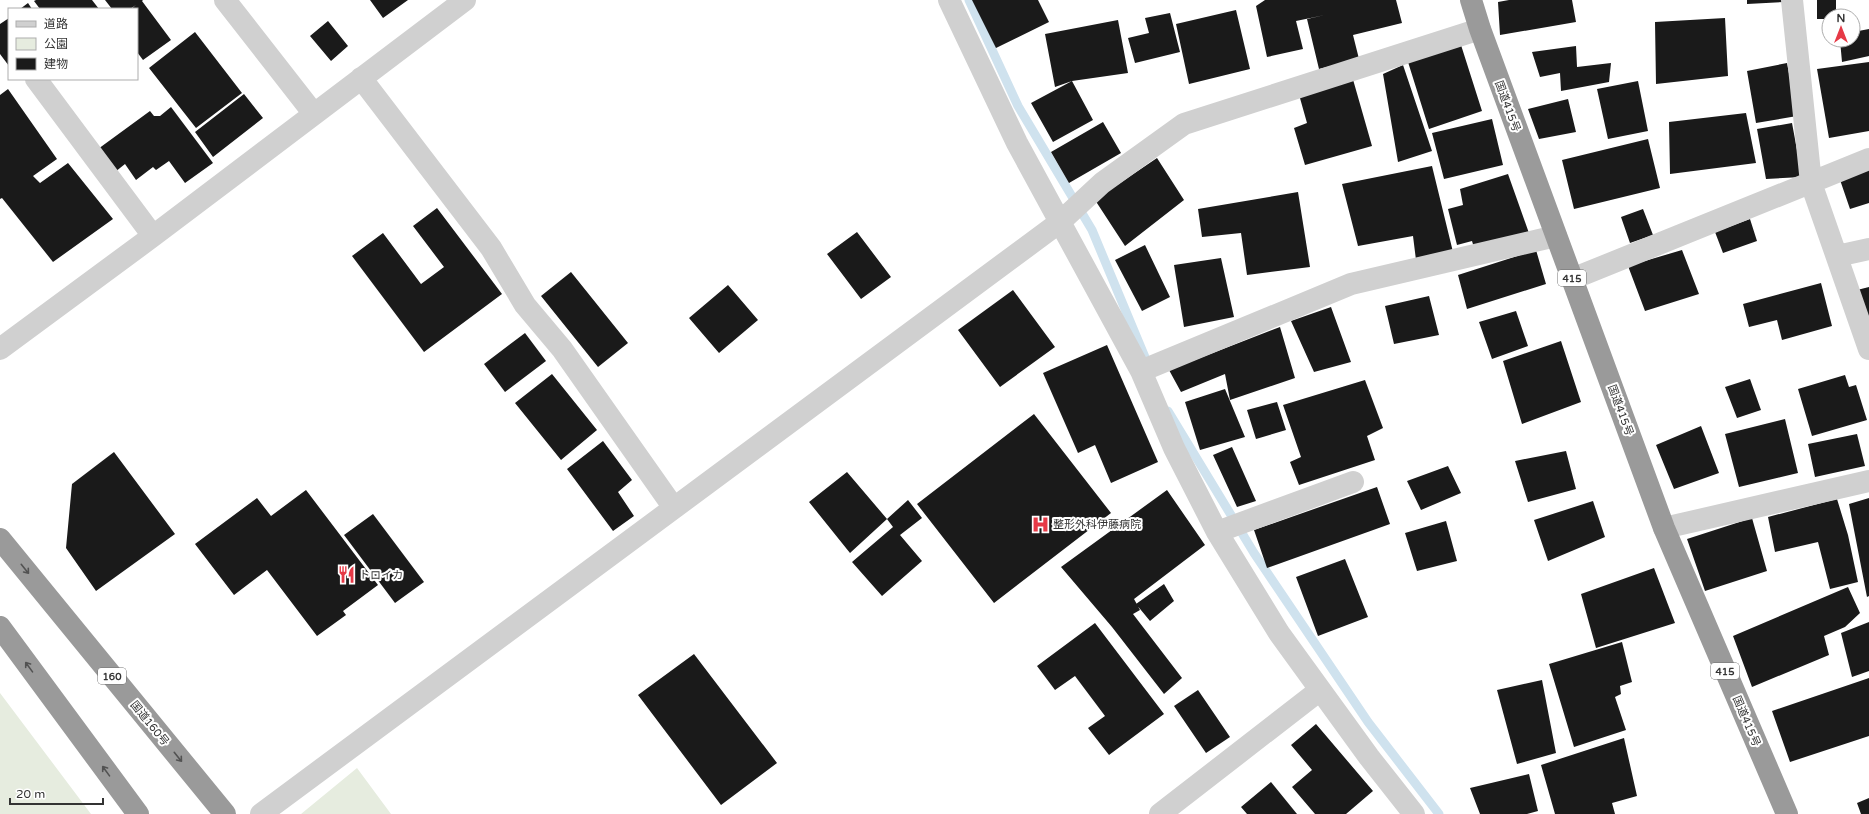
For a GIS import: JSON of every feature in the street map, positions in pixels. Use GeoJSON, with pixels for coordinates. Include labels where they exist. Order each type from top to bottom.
{"type":"FeatureCollection","features":[{"type":"Feature","properties":{"kind":"highway","name":"国道415号"},"geometry":{"type":"LineString","coordinates":[[1471,0],[1480,29],[1664,528],[1787,814]]}},
{"type":"Feature","properties":{"kind":"highway","name":"国道160号"},"geometry":{"type":"LineString","coordinates":[[0,539],[225,814]]}},
{"type":"Feature","properties":{"kind":"highway"},"geometry":{"type":"LineString","coordinates":[[0,627],[138,814]]}},
{"type":"Feature","properties":{"kind":"street"},"geometry":{"type":"LineString","coordinates":[[225,0],[314,114]]}},
{"type":"Feature","properties":{"kind":"street"},"geometry":{"type":"LineString","coordinates":[[0,350],[465,0]]}},
{"type":"Feature","properties":{"kind":"street"},"geometry":{"type":"LineString","coordinates":[[949,0],[1017,142],[1141,371],[1174,448],[1216,532],[1278,633],[1414,814]]}},
{"type":"Feature","properties":{"kind":"street"},"geometry":{"type":"LineString","coordinates":[[1792,0],[1811,183],[1869,349]]}},
{"type":"Feature","properties":{"kind":"street"},"geometry":{"type":"LineString","coordinates":[[261,814],[1060,222],[1102,183],[1184,124],[1480,29]]}},
{"type":"Feature","properties":{"kind":"street"},"geometry":{"type":"LineString","coordinates":[[361,78],[491,248],[525,305],[562,349],[674,508]]}},
{"type":"Feature","properties":{"kind":"street"},"geometry":{"type":"LineString","coordinates":[[37,80],[153,236]]}},
{"type":"Feature","properties":{"kind":"street"},"geometry":{"type":"LineString","coordinates":[[1572,279],[1869,160]]}},
{"type":"Feature","properties":{"kind":"street"},"geometry":{"type":"LineString","coordinates":[[1141,371],[1351,284],[1556,236]]}},
{"type":"Feature","properties":{"kind":"street"},"geometry":{"type":"LineString","coordinates":[[1836,256],[1869,249]]}},
{"type":"Feature","properties":{"kind":"street"},"geometry":{"type":"LineString","coordinates":[[1664,528],[1869,480]]}},
{"type":"Feature","properties":{"kind":"street"},"geometry":{"type":"LineString","coordinates":[[1216,532],[1353,482]]}},
{"type":"Feature","properties":{"kind":"street"},"geometry":{"type":"LineString","coordinates":[[1160,814],[1320,690]]}},
{"type":"Feature","properties":{"kind":"green space"},"geometry":{"type":"Polygon","coordinates":[[[0,693],[91,814],[0,814],[0,693]]]}},
{"type":"Feature","properties":{"kind":"green space"},"geometry":{"type":"Polygon","coordinates":[[[357,768],[391,814],[301,814],[357,768]]]}},
{"type":"Feature","properties":{"kind":"building"},"geometry":{"type":"Polygon","coordinates":[[[92,0],[98,8],[39,8],[34,1],[92,0]]]}},
{"type":"Feature","properties":{"kind":"building"},"geometry":{"type":"Polygon","coordinates":[[[105,0],[143,0],[142,1],[171,40],[143,60],[138,53],[138,8],[132,8],[136,5],[132,8],[111,8],[105,0]]]}},
{"type":"Feature","properties":{"kind":"building"},"geometry":{"type":"Polygon","coordinates":[[[370,0],[408,0],[383,18],[370,0]]]}},
{"type":"Feature","properties":{"kind":"building"},"geometry":{"type":"Polygon","coordinates":[[[972,0],[1038,0],[1049,22],[996,48],[972,0]]]}},
{"type":"Feature","properties":{"kind":"building"},"geometry":{"type":"Polygon","coordinates":[[[1265,0],[1396,0],[1402,23],[1353,35],[1359,59],[1319,69],[1307,19],[1325,15],[1296,21],[1303,49],[1267,57],[1256,6],[1265,0]]]}},
{"type":"Feature","properties":{"kind":"building"},"geometry":{"type":"Polygon","coordinates":[[[1509,0],[1572,0],[1576,22],[1500,35],[1498,2],[1509,0]]]}},
{"type":"Feature","properties":{"kind":"building"},"geometry":{"type":"Polygon","coordinates":[[[1747,0],[1784,0],[1785,2],[1747,4],[1747,0]]]}},
{"type":"Feature","properties":{"kind":"building"},"geometry":{"type":"Polygon","coordinates":[[[1817,0],[1836,0],[1836,8],[1821,8],[1821,19],[1817,19],[1817,0]]]}},
{"type":"Feature","properties":{"kind":"building"},"geometry":{"type":"Polygon","coordinates":[[[28,3],[31,8],[21,8],[28,3]]]}},
{"type":"Feature","properties":{"kind":"building"},"geometry":{"type":"Polygon","coordinates":[[[1236,10],[1250,69],[1189,84],[1176,24],[1236,10]]]}},
{"type":"Feature","properties":{"kind":"building"},"geometry":{"type":"Polygon","coordinates":[[[1170,13],[1180,52],[1135,63],[1128,38],[1149,33],[1145,18],[1170,13]]]}},
{"type":"Feature","properties":{"kind":"building"},"geometry":{"type":"Polygon","coordinates":[[[1725,18],[1728,76],[1656,84],[1655,22],[1725,18]]]}},
{"type":"Feature","properties":{"kind":"building"},"geometry":{"type":"Polygon","coordinates":[[[8,19],[8,65],[0,54],[0,24],[8,19]]]}},
{"type":"Feature","properties":{"kind":"building"},"geometry":{"type":"Polygon","coordinates":[[[1118,20],[1128,73],[1072,81],[1055,87],[1045,34],[1118,20]]]}},
{"type":"Feature","properties":{"kind":"building"},"geometry":{"type":"Polygon","coordinates":[[[328,21],[348,46],[331,61],[310,36],[328,21]]]}},
{"type":"Feature","properties":{"kind":"building"},"geometry":{"type":"Polygon","coordinates":[[[1869,29],[1869,56],[1842,62],[1841,48],[1861,48],[1861,30],[1869,29]]]}},
{"type":"Feature","properties":{"kind":"building"},"geometry":{"type":"Polygon","coordinates":[[[195,32],[242,93],[196,128],[149,68],[195,32]]]}},
{"type":"Feature","properties":{"kind":"building"},"geometry":{"type":"Polygon","coordinates":[[[1461,45],[1482,111],[1429,129],[1408,62],[1461,45]]]}},
{"type":"Feature","properties":{"kind":"building"},"geometry":{"type":"Polygon","coordinates":[[[1576,46],[1577,67],[1611,63],[1609,82],[1561,91],[1560,73],[1540,77],[1532,52],[1576,46]]]}},
{"type":"Feature","properties":{"kind":"building"},"geometry":{"type":"Polygon","coordinates":[[[1869,62],[1869,131],[1829,138],[1817,69],[1869,62]]]}},
{"type":"Feature","properties":{"kind":"building"},"geometry":{"type":"Polygon","coordinates":[[[1787,63],[1797,116],[1756,123],[1747,71],[1787,63]]]}},
{"type":"Feature","properties":{"kind":"building"},"geometry":{"type":"Polygon","coordinates":[[[1403,65],[1432,151],[1398,162],[1383,74],[1403,65]]]}},
{"type":"Feature","properties":{"kind":"building"},"geometry":{"type":"Polygon","coordinates":[[[1352,76],[1372,146],[1305,165],[1294,128],[1307,123],[1298,91],[1352,76]]]}},
{"type":"Feature","properties":{"kind":"building"},"geometry":{"type":"Polygon","coordinates":[[[1072,81],[1093,120],[1053,142],[1031,103],[1072,81]]]}},
{"type":"Feature","properties":{"kind":"building"},"geometry":{"type":"Polygon","coordinates":[[[1638,81],[1648,131],[1608,139],[1597,89],[1638,81]]]}},
{"type":"Feature","properties":{"kind":"building"},"geometry":{"type":"Polygon","coordinates":[[[8,89],[57,159],[33,176],[40,183],[68,163],[113,219],[53,262],[2,198],[0,199],[0,95],[8,89]]]}},
{"type":"Feature","properties":{"kind":"building"},"geometry":{"type":"Polygon","coordinates":[[[244,94],[263,118],[213,157],[195,132],[244,94]]]}},
{"type":"Feature","properties":{"kind":"building"},"geometry":{"type":"Polygon","coordinates":[[[1568,99],[1576,132],[1539,139],[1528,109],[1568,99]]]}},
{"type":"Feature","properties":{"kind":"building"},"geometry":{"type":"Polygon","coordinates":[[[171,107],[213,163],[185,183],[169,161],[156,170],[153,167],[136,180],[125,164],[115,172],[98,149],[150,111],[154,116],[160,116],[171,107]]]}},
{"type":"Feature","properties":{"kind":"building"},"geometry":{"type":"Polygon","coordinates":[[[1746,113],[1756,163],[1670,174],[1669,122],[1746,113]]]}},
{"type":"Feature","properties":{"kind":"building"},"geometry":{"type":"Polygon","coordinates":[[[1492,119],[1503,165],[1444,179],[1432,133],[1492,119]]]}},
{"type":"Feature","properties":{"kind":"building"},"geometry":{"type":"Polygon","coordinates":[[[1103,122],[1121,153],[1069,183],[1051,152],[1103,122]]]}},
{"type":"Feature","properties":{"kind":"building"},"geometry":{"type":"Polygon","coordinates":[[[1792,123],[1802,177],[1766,179],[1757,129],[1792,123]]]}},
{"type":"Feature","properties":{"kind":"building"},"geometry":{"type":"Polygon","coordinates":[[[1648,139],[1660,188],[1574,209],[1562,160],[1648,139]]]}},
{"type":"Feature","properties":{"kind":"building"},"geometry":{"type":"Polygon","coordinates":[[[1157,158],[1184,200],[1125,246],[1095,200],[1157,158]]]}},
{"type":"Feature","properties":{"kind":"building"},"geometry":{"type":"Polygon","coordinates":[[[1869,163],[1869,203],[1850,209],[1838,174],[1869,163]]]}},
{"type":"Feature","properties":{"kind":"building"},"geometry":{"type":"Polygon","coordinates":[[[1432,166],[1453,252],[1416,260],[1413,236],[1358,246],[1342,184],[1432,166]]]}},
{"type":"Feature","properties":{"kind":"building"},"geometry":{"type":"Polygon","coordinates":[[[1508,174],[1530,236],[1475,251],[1472,241],[1457,245],[1448,209],[1463,205],[1460,189],[1508,174]]]}},
{"type":"Feature","properties":{"kind":"building"},"geometry":{"type":"Polygon","coordinates":[[[1298,192],[1310,267],[1247,275],[1241,233],[1202,237],[1198,209],[1298,192]]]}},
{"type":"Feature","properties":{"kind":"building"},"geometry":{"type":"Polygon","coordinates":[[[437,208],[502,294],[424,352],[352,256],[383,233],[421,284],[444,267],[413,226],[437,208]]]}},
{"type":"Feature","properties":{"kind":"building"},"geometry":{"type":"Polygon","coordinates":[[[1643,209],[1653,235],[1630,243],[1621,217],[1643,209]]]}},
{"type":"Feature","properties":{"kind":"building"},"geometry":{"type":"Polygon","coordinates":[[[1750,219],[1757,241],[1723,253],[1715,232],[1750,219]]]}},
{"type":"Feature","properties":{"kind":"building"},"geometry":{"type":"Polygon","coordinates":[[[857,232],[891,277],[861,299],[827,254],[857,232]]]}},
{"type":"Feature","properties":{"kind":"building"},"geometry":{"type":"Polygon","coordinates":[[[1145,245],[1170,297],[1142,311],[1115,260],[1145,245]]]}},
{"type":"Feature","properties":{"kind":"building"},"geometry":{"type":"Polygon","coordinates":[[[1536,250],[1546,284],[1467,309],[1458,275],[1536,250]]]}},
{"type":"Feature","properties":{"kind":"building"},"geometry":{"type":"Polygon","coordinates":[[[1682,250],[1699,294],[1645,311],[1628,266],[1682,250]]]}},
{"type":"Feature","properties":{"kind":"building"},"geometry":{"type":"Polygon","coordinates":[[[1221,258],[1234,317],[1184,327],[1174,265],[1221,258]]]}},
{"type":"Feature","properties":{"kind":"building"},"geometry":{"type":"Polygon","coordinates":[[[571,272],[628,343],[598,367],[541,296],[571,272]]]}},
{"type":"Feature","properties":{"kind":"building"},"geometry":{"type":"Polygon","coordinates":[[[1821,283],[1832,326],[1782,340],[1777,320],[1749,327],[1743,304],[1821,283]]]}},
{"type":"Feature","properties":{"kind":"building"},"geometry":{"type":"Polygon","coordinates":[[[728,285],[758,320],[719,353],[689,318],[728,285]]]}},
{"type":"Feature","properties":{"kind":"building"},"geometry":{"type":"Polygon","coordinates":[[[1869,287],[1869,328],[1857,290],[1869,287]]]}},
{"type":"Feature","properties":{"kind":"building"},"geometry":{"type":"Polygon","coordinates":[[[1013,290],[1055,347],[1000,387],[958,330],[1013,290]]]}},
{"type":"Feature","properties":{"kind":"building"},"geometry":{"type":"Polygon","coordinates":[[[1429,296],[1439,335],[1394,344],[1385,306],[1429,296]]]}},
{"type":"Feature","properties":{"kind":"building"},"geometry":{"type":"Polygon","coordinates":[[[1331,307],[1351,362],[1314,372],[1291,321],[1331,307]]]}},
{"type":"Feature","properties":{"kind":"building"},"geometry":{"type":"Polygon","coordinates":[[[1516,311],[1528,346],[1492,359],[1479,322],[1516,311]]]}},
{"type":"Feature","properties":{"kind":"building"},"geometry":{"type":"Polygon","coordinates":[[[1280,327],[1295,378],[1230,400],[1225,374],[1181,392],[1169,370],[1280,327]]]}},
{"type":"Feature","properties":{"kind":"building"},"geometry":{"type":"Polygon","coordinates":[[[525,333],[546,361],[505,392],[484,364],[525,333]]]}},
{"type":"Feature","properties":{"kind":"building"},"geometry":{"type":"Polygon","coordinates":[[[1561,341],[1581,402],[1522,424],[1503,361],[1561,341]]]}},
{"type":"Feature","properties":{"kind":"building"},"geometry":{"type":"Polygon","coordinates":[[[1107,345],[1158,462],[1111,483],[1095,445],[1078,453],[1043,373],[1107,345]]]}},
{"type":"Feature","properties":{"kind":"building"},"geometry":{"type":"Polygon","coordinates":[[[552,374],[597,430],[561,460],[515,403],[552,374]]]}},
{"type":"Feature","properties":{"kind":"building"},"geometry":{"type":"Polygon","coordinates":[[[1845,375],[1849,387],[1856,385],[1867,420],[1812,436],[1798,389],[1845,375]]]}},
{"type":"Feature","properties":{"kind":"building"},"geometry":{"type":"Polygon","coordinates":[[[1750,379],[1761,410],[1737,418],[1725,387],[1750,379]]]}},
{"type":"Feature","properties":{"kind":"building"},"geometry":{"type":"Polygon","coordinates":[[[1365,380],[1383,428],[1367,436],[1375,460],[1299,485],[1290,462],[1301,457],[1283,405],[1365,380]]]}},
{"type":"Feature","properties":{"kind":"building"},"geometry":{"type":"Polygon","coordinates":[[[1225,389],[1245,437],[1200,450],[1185,402],[1225,389]]]}},
{"type":"Feature","properties":{"kind":"building"},"geometry":{"type":"Polygon","coordinates":[[[1277,402],[1286,430],[1256,439],[1247,410],[1277,402]]]}},
{"type":"Feature","properties":{"kind":"building"},"geometry":{"type":"Polygon","coordinates":[[[1034,414],[1111,513],[994,603],[917,504],[1034,414]]]}},
{"type":"Feature","properties":{"kind":"building"},"geometry":{"type":"Polygon","coordinates":[[[1785,419],[1798,473],[1739,487],[1725,434],[1785,419]]]}},
{"type":"Feature","properties":{"kind":"building"},"geometry":{"type":"Polygon","coordinates":[[[1701,426],[1719,473],[1674,489],[1656,445],[1701,426]]]}},
{"type":"Feature","properties":{"kind":"building"},"geometry":{"type":"Polygon","coordinates":[[[1857,434],[1865,466],[1815,477],[1808,444],[1857,434]]]}},
{"type":"Feature","properties":{"kind":"building"},"geometry":{"type":"Polygon","coordinates":[[[603,441],[632,480],[618,492],[634,516],[613,531],[567,469],[603,441]]]}},
{"type":"Feature","properties":{"kind":"building"},"geometry":{"type":"Polygon","coordinates":[[[1232,447],[1256,501],[1237,507],[1213,455],[1232,447]]]}},
{"type":"Feature","properties":{"kind":"building"},"geometry":{"type":"Polygon","coordinates":[[[1566,451],[1576,489],[1528,502],[1515,461],[1566,451]]]}},
{"type":"Feature","properties":{"kind":"building"},"geometry":{"type":"Polygon","coordinates":[[[114,452],[175,534],[96,591],[66,548],[72,484],[114,452]]]}},
{"type":"Feature","properties":{"kind":"building"},"geometry":{"type":"Polygon","coordinates":[[[1448,466],[1461,493],[1421,510],[1407,481],[1448,466]]]}},
{"type":"Feature","properties":{"kind":"building"},"geometry":{"type":"Polygon","coordinates":[[[847,472],[887,519],[850,553],[809,502],[847,472]]]}},
{"type":"Feature","properties":{"kind":"building"},"geometry":{"type":"Polygon","coordinates":[[[1377,487],[1390,524],[1267,568],[1254,530],[1377,487]]]}},
{"type":"Feature","properties":{"kind":"building"},"geometry":{"type":"Polygon","coordinates":[[[306,490],[378,585],[343,611],[346,615],[317,636],[267,570],[234,595],[195,544],[257,498],[271,516],[306,490]]]}},
{"type":"Feature","properties":{"kind":"building"},"geometry":{"type":"Polygon","coordinates":[[[1167,490],[1205,545],[1134,599],[1140,610],[1133,614],[1182,678],[1164,694],[1112,627],[1061,567],[1167,490]]]}},
{"type":"Feature","properties":{"kind":"building"},"geometry":{"type":"Polygon","coordinates":[[[1869,498],[1869,596],[1867,597],[1849,504],[1869,498]]]}},
{"type":"Feature","properties":{"kind":"building"},"geometry":{"type":"Polygon","coordinates":[[[1837,499],[1848,535],[1858,582],[1830,589],[1818,542],[1775,552],[1768,517],[1837,499]]]}},
{"type":"Feature","properties":{"kind":"building"},"geometry":{"type":"Polygon","coordinates":[[[908,500],[922,518],[900,535],[922,561],[882,596],[852,562],[893,527],[887,519],[908,500]]]}},
{"type":"Feature","properties":{"kind":"building"},"geometry":{"type":"Polygon","coordinates":[[[1593,501],[1605,537],[1548,561],[1534,520],[1593,501]]]}},
{"type":"Feature","properties":{"kind":"building"},"geometry":{"type":"Polygon","coordinates":[[[373,514],[424,582],[395,603],[344,535],[373,514]]]}},
{"type":"Feature","properties":{"kind":"building"},"geometry":{"type":"Polygon","coordinates":[[[1752,518],[1767,571],[1705,591],[1687,539],[1752,518]]]}},
{"type":"Feature","properties":{"kind":"building"},"geometry":{"type":"Polygon","coordinates":[[[1446,521],[1457,561],[1417,571],[1405,533],[1446,521]]]}},
{"type":"Feature","properties":{"kind":"building"},"geometry":{"type":"Polygon","coordinates":[[[1345,559],[1368,617],[1318,636],[1296,577],[1345,559]]]}},
{"type":"Feature","properties":{"kind":"building"},"geometry":{"type":"Polygon","coordinates":[[[1654,568],[1675,623],[1596,648],[1581,594],[1654,568]]]}},
{"type":"Feature","properties":{"kind":"building"},"geometry":{"type":"Polygon","coordinates":[[[1164,584],[1174,601],[1150,621],[1136,604],[1164,584]]]}},
{"type":"Feature","properties":{"kind":"building"},"geometry":{"type":"Polygon","coordinates":[[[1848,587],[1860,613],[1845,627],[1824,636],[1829,655],[1752,687],[1733,636],[1848,587]]]}},
{"type":"Feature","properties":{"kind":"building"},"geometry":{"type":"Polygon","coordinates":[[[1869,622],[1869,671],[1852,677],[1841,633],[1869,622]]]}},
{"type":"Feature","properties":{"kind":"building"},"geometry":{"type":"Polygon","coordinates":[[[1095,623],[1164,714],[1109,755],[1088,728],[1105,716],[1075,676],[1055,690],[1037,666],[1095,623]]]}},
{"type":"Feature","properties":{"kind":"building"},"geometry":{"type":"Polygon","coordinates":[[[1622,642],[1632,682],[1620,686],[1621,694],[1615,697],[1626,730],[1574,747],[1549,664],[1622,642]]]}},
{"type":"Feature","properties":{"kind":"building"},"geometry":{"type":"Polygon","coordinates":[[[694,654],[777,763],[721,805],[638,695],[694,654]]]}},
{"type":"Feature","properties":{"kind":"building"},"geometry":{"type":"Polygon","coordinates":[[[1869,678],[1869,736],[1790,762],[1772,711],[1869,678]]]}},
{"type":"Feature","properties":{"kind":"building"},"geometry":{"type":"Polygon","coordinates":[[[1542,680],[1556,753],[1517,764],[1497,690],[1542,680]]]}},
{"type":"Feature","properties":{"kind":"building"},"geometry":{"type":"Polygon","coordinates":[[[1198,690],[1230,737],[1206,753],[1174,706],[1198,690]]]}},
{"type":"Feature","properties":{"kind":"building"},"geometry":{"type":"Polygon","coordinates":[[[1316,724],[1373,791],[1346,814],[1315,814],[1292,787],[1312,770],[1291,745],[1316,724]]]}},
{"type":"Feature","properties":{"kind":"building"},"geometry":{"type":"Polygon","coordinates":[[[1624,738],[1637,796],[1612,803],[1615,814],[1555,814],[1541,765],[1624,738]]]}},
{"type":"Feature","properties":{"kind":"building"},"geometry":{"type":"Polygon","coordinates":[[[1529,774],[1538,811],[1527,814],[1480,814],[1470,788],[1529,774]]]}},
{"type":"Feature","properties":{"kind":"building"},"geometry":{"type":"Polygon","coordinates":[[[1271,782],[1297,814],[1247,814],[1241,807],[1271,782]]]}},
{"type":"Feature","properties":{"kind":"building"},"geometry":{"type":"Polygon","coordinates":[[[1869,798],[1869,814],[1861,814],[1857,803],[1869,798]]]}},
{"type":"Feature","properties":{"kind":"waterway"},"geometry":{"type":"LineString","coordinates":[[969,0],[1018,106],[1092,230],[1147,362]]}},
{"type":"Feature","properties":{"kind":"waterway"},"geometry":{"type":"LineString","coordinates":[[1168,411],[1254,553],[1368,722],[1439,814]]}},
{"type":"Feature","properties":{"kind":"place","name":"整形外科伊藤病院"},"geometry":{"type":"Point","coordinates":[1040,524]}},
{"type":"Feature","properties":{"kind":"place","name":"トロイカ"},"geometry":{"type":"Point","coordinates":[346,575]}}]}
